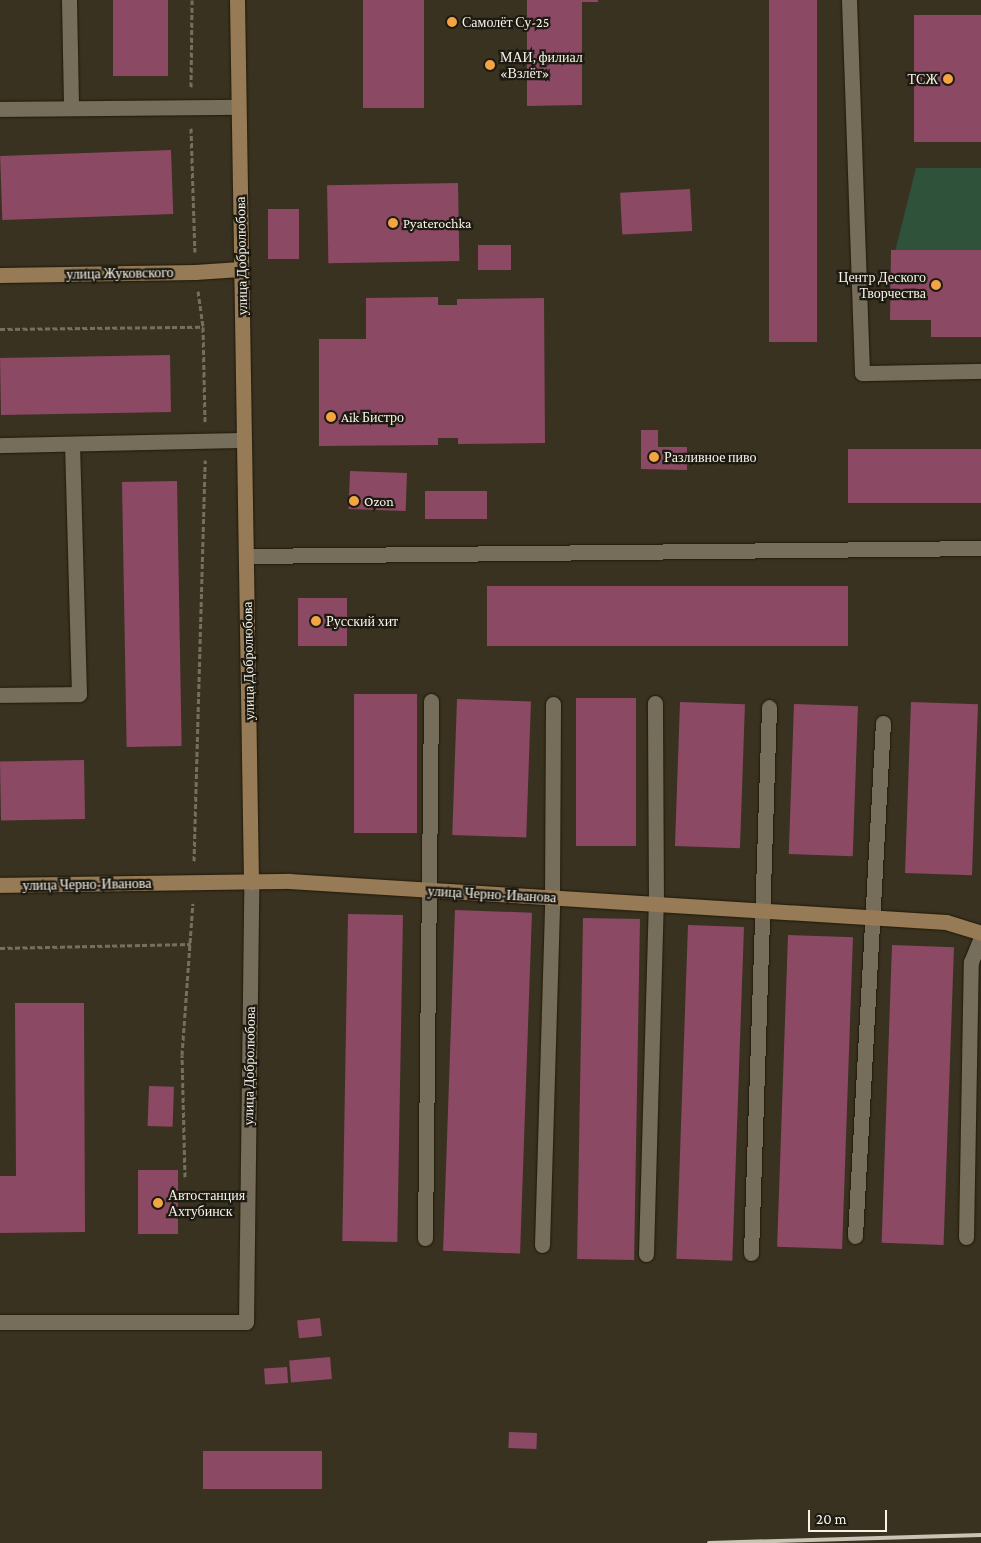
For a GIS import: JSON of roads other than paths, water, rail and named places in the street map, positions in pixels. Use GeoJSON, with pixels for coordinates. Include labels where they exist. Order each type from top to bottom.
{"type":"FeatureCollection","features":[{"type":"Feature","properties":{"kind":"street"},"geometry":{"type":"LineString","coordinates":[[69,0],[71,108]]}},
{"type":"Feature","properties":{"kind":"street","name":"улица Добролюбова"},"geometry":{"type":"LineString","coordinates":[[0,1322],[246,1322],[251,882],[237,0]]}},
{"type":"Feature","properties":{"kind":"street"},"geometry":{"type":"LineString","coordinates":[[849,0],[862,373],[981,371]]}},
{"type":"Feature","properties":{"kind":"street"},"geometry":{"type":"LineString","coordinates":[[0,109],[238,107]]}},
{"type":"Feature","properties":{"kind":"street","name":"улица Жуковского"},"geometry":{"type":"LineString","coordinates":[[0,275],[195,272],[240,269]]}},
{"type":"Feature","properties":{"kind":"street"},"geometry":{"type":"LineString","coordinates":[[0,445],[244,440]]}},
{"type":"Feature","properties":{"kind":"street"},"geometry":{"type":"LineString","coordinates":[[0,695],[79,694],[72,444]]}},
{"type":"Feature","properties":{"kind":"street"},"geometry":{"type":"LineString","coordinates":[[247,556],[981,548]]}},
{"type":"Feature","properties":{"kind":"street"},"geometry":{"type":"LineString","coordinates":[[424,1238],[431,701]]}},
{"type":"Feature","properties":{"kind":"street"},"geometry":{"type":"LineString","coordinates":[[646,1254],[656,904],[654,703]]}},
{"type":"Feature","properties":{"kind":"street"},"geometry":{"type":"LineString","coordinates":[[542,1245],[552,898],[553,704]]}},
{"type":"Feature","properties":{"kind":"street"},"geometry":{"type":"LineString","coordinates":[[751,1253],[769,706]]}},
{"type":"Feature","properties":{"kind":"street"},"geometry":{"type":"LineString","coordinates":[[855,1236],[883,723]]}},
{"type":"Feature","properties":{"kind":"street","name":"улица Черно-Иванова"},"geometry":{"type":"LineString","coordinates":[[0,885],[289,882],[946,922],[981,935]]}},
{"type":"Feature","properties":{"kind":"street"},"geometry":{"type":"LineString","coordinates":[[966,1237],[971,962],[981,935]]}},
{"type":"Feature","properties":{"kind":"railway"},"geometry":{"type":"LineString","coordinates":[[709,1543],[981,1535]]}},
{"type":"Feature","properties":{"kind":"place","name":"Самолёт Су-25"},"geometry":{"type":"Point","coordinates":[452,22]}},
{"type":"Feature","properties":{"kind":"place","name":"МАИ, филиал «Взлёт»"},"geometry":{"type":"Point","coordinates":[490,65]}},
{"type":"Feature","properties":{"kind":"place","name":"ТСЖ"},"geometry":{"type":"Point","coordinates":[948,79]}},
{"type":"Feature","properties":{"kind":"place","name":"Pyaterochka"},"geometry":{"type":"Point","coordinates":[393,223]}},
{"type":"Feature","properties":{"kind":"place","name":"Центр Деского Творчества"},"geometry":{"type":"Point","coordinates":[936,285]}},
{"type":"Feature","properties":{"kind":"place","name":"Aik Бистро"},"geometry":{"type":"Point","coordinates":[331,417]}},
{"type":"Feature","properties":{"kind":"place","name":"Разливное пиво"},"geometry":{"type":"Point","coordinates":[654,457]}},
{"type":"Feature","properties":{"kind":"place","name":"Ozon"},"geometry":{"type":"Point","coordinates":[354,501]}},
{"type":"Feature","properties":{"kind":"place","name":"Русский хит"},"geometry":{"type":"Point","coordinates":[316,621]}},
{"type":"Feature","properties":{"kind":"place","name":"Автостанция Ахтубинск"},"geometry":{"type":"Point","coordinates":[158,1203]}}]}
